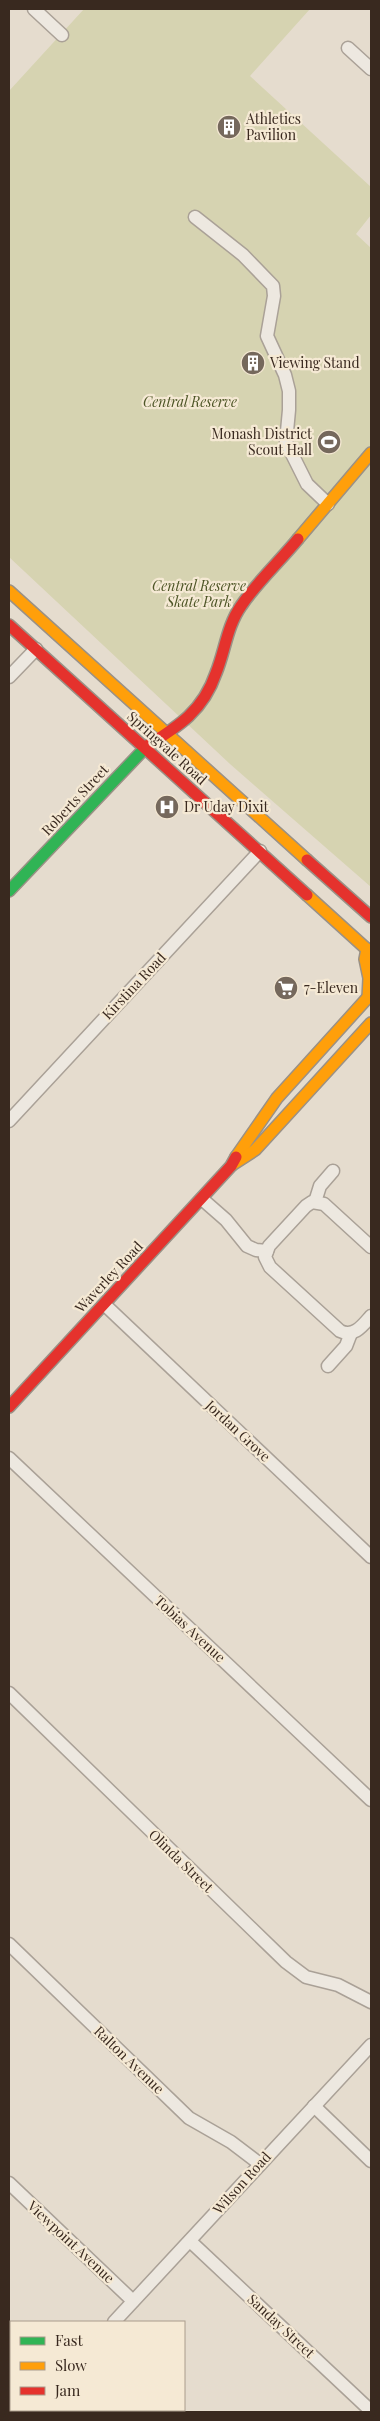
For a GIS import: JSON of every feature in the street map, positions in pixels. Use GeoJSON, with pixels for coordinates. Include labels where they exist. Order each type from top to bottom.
{"type":"FeatureCollection","features":[{"type":"Feature","properties":{"kind":"main road","name":"Roberts Street"},"geometry":{"type":"LineString","coordinates":[[9,891],[145,748],[186,721],[208,691],[221,664],[228,632],[241,606],[371,453]]}},
{"type":"Feature","properties":{"kind":"main road","name":"Springvale Road"},"geometry":{"type":"LineString","coordinates":[[9,591],[371,917]]}},
{"type":"Feature","properties":{"kind":"main road","name":"Springvale Road"},"geometry":{"type":"LineString","coordinates":[[9,625],[369,951]]}},
{"type":"Feature","properties":{"kind":"main road"},"geometry":{"type":"LineString","coordinates":[[369,951],[365,959],[370,996]]}},
{"type":"Feature","properties":{"kind":"main road","name":"Waverley Road"},"geometry":{"type":"LineString","coordinates":[[9,1408],[202,1198],[230,1166],[245,1138],[300,1072],[370,996]]}},
{"type":"Feature","properties":{"kind":"main road","name":"Waverley Road"},"geometry":{"type":"LineString","coordinates":[[230,1166],[255,1150],[371,1023]]}},
{"type":"Feature","properties":{"kind":"street"},"geometry":{"type":"LineString","coordinates":[[34,9],[62,35]]}},
{"type":"Feature","properties":{"kind":"street"},"geometry":{"type":"LineString","coordinates":[[348,48],[371,69]]}},
{"type":"Feature","properties":{"kind":"street"},"geometry":{"type":"LineString","coordinates":[[195,218],[242,255],[273,286],[274,296],[267,336],[285,375],[289,391],[290,410],[286,442],[307,484],[328,504]]}},
{"type":"Feature","properties":{"kind":"street"},"geometry":{"type":"LineString","coordinates":[[9,677],[36,649]]}},
{"type":"Feature","properties":{"kind":"street","name":"Kirstina Road"},"geometry":{"type":"LineString","coordinates":[[9,1121],[260,852]]}},
{"type":"Feature","properties":{"kind":"street"},"geometry":{"type":"LineString","coordinates":[[315,1202],[320,1186],[333,1171]]}},
{"type":"Feature","properties":{"kind":"street"},"geometry":{"type":"LineString","coordinates":[[202,1198],[226,1220],[247,1246],[256,1250],[266,1251]]}},
{"type":"Feature","properties":{"kind":"street"},"geometry":{"type":"LineString","coordinates":[[371,1247],[327,1206],[315,1202],[306,1206],[266,1251],[266,1262],[270,1267],[343,1333],[351,1333],[359,1329],[371,1316]]}},
{"type":"Feature","properties":{"kind":"street","name":"Jordan Grove"},"geometry":{"type":"LineString","coordinates":[[105,1305],[371,1557]]}},
{"type":"Feature","properties":{"kind":"street"},"geometry":{"type":"LineString","coordinates":[[328,1366],[346,1346],[351,1333]]}},
{"type":"Feature","properties":{"kind":"street","name":"Tobias Avenue"},"geometry":{"type":"LineString","coordinates":[[9,1458],[371,1800]]}},
{"type":"Feature","properties":{"kind":"street","name":"Olinda Street"},"geometry":{"type":"LineString","coordinates":[[9,1693],[286,1962],[306,1977],[338,1985],[371,2002]]}},
{"type":"Feature","properties":{"kind":"street","name":"Ralton Avenue"},"geometry":{"type":"LineString","coordinates":[[9,1944],[189,2118],[231,2142],[260,2164]]}},
{"type":"Feature","properties":{"kind":"street","name":"Wilson Road"},"geometry":{"type":"LineString","coordinates":[[115,2321],[371,2045]]}},
{"type":"Feature","properties":{"kind":"street"},"geometry":{"type":"LineString","coordinates":[[314,2106],[371,2161]]}},
{"type":"Feature","properties":{"kind":"street","name":"Viewpoint Avenue"},"geometry":{"type":"LineString","coordinates":[[9,2183],[133,2301]]}},
{"type":"Feature","properties":{"kind":"street","name":"Sanday Street"},"geometry":{"type":"LineString","coordinates":[[190,2241],[371,2411]]}},
{"type":"Feature","properties":{"kind":"green space","name":"Central Reserve"},"geometry":{"type":"Polygon","coordinates":[[[84,9],[310,9],[250,76],[371,187],[371,215],[356,234],[371,248],[371,887],[230,764],[9,557],[9,91],[84,9]]]}},
{"type":"Feature","properties":{"kind":"traffic: fast"},"geometry":{"type":"LineString","coordinates":[[9,891],[147,746]]}},
{"type":"Feature","properties":{"kind":"traffic: slow"},"geometry":{"type":"LineString","coordinates":[[298,539],[371,453]]}},
{"type":"Feature","properties":{"kind":"traffic: slow"},"geometry":{"type":"LineString","coordinates":[[9,591],[307,860]]}},
{"type":"Feature","properties":{"kind":"traffic: slow"},"geometry":{"type":"LineString","coordinates":[[307,895],[371,953]]}},
{"type":"Feature","properties":{"kind":"traffic: slow"},"geometry":{"type":"LineString","coordinates":[[367,949],[365,959],[369,978],[368,998]]}},
{"type":"Feature","properties":{"kind":"traffic: slow"},"geometry":{"type":"LineString","coordinates":[[236,1157],[277,1098],[371,994]]}},
{"type":"Feature","properties":{"kind":"traffic: slow"},"geometry":{"type":"LineString","coordinates":[[232,1165],[255,1150],[371,1023]]}},
{"type":"Feature","properties":{"kind":"traffic: jam"},"geometry":{"type":"LineString","coordinates":[[147,746],[179,724],[197,708],[211,686],[236,614],[254,589],[298,539]]}},
{"type":"Feature","properties":{"kind":"traffic: jam"},"geometry":{"type":"LineString","coordinates":[[9,625],[307,895]]}},
{"type":"Feature","properties":{"kind":"traffic: jam"},"geometry":{"type":"LineString","coordinates":[[307,860],[371,917]]}},
{"type":"Feature","properties":{"kind":"traffic: jam"},"geometry":{"type":"LineString","coordinates":[[9,1407],[231,1166],[236,1157]]}},
{"type":"Feature","properties":{"kind":"place","name":"Athletics Pavilion"},"geometry":{"type":"Point","coordinates":[229,127]}},
{"type":"Feature","properties":{"kind":"place","name":"Viewing Stand"},"geometry":{"type":"Point","coordinates":[253,363]}},
{"type":"Feature","properties":{"kind":"place","name":"Monash District Scout Hall"},"geometry":{"type":"Point","coordinates":[329,442]}},
{"type":"Feature","properties":{"kind":"place","name":"Dr Uday Dixit"},"geometry":{"type":"Point","coordinates":[167,807]}},
{"type":"Feature","properties":{"kind":"place","name":"7-Eleven"},"geometry":{"type":"Point","coordinates":[286,988]}},
{"type":"Feature","properties":{"kind":"park label","name":"Central Reserve Skate Park"},"geometry":{"type":"Point","coordinates":[199,594]}}]}
